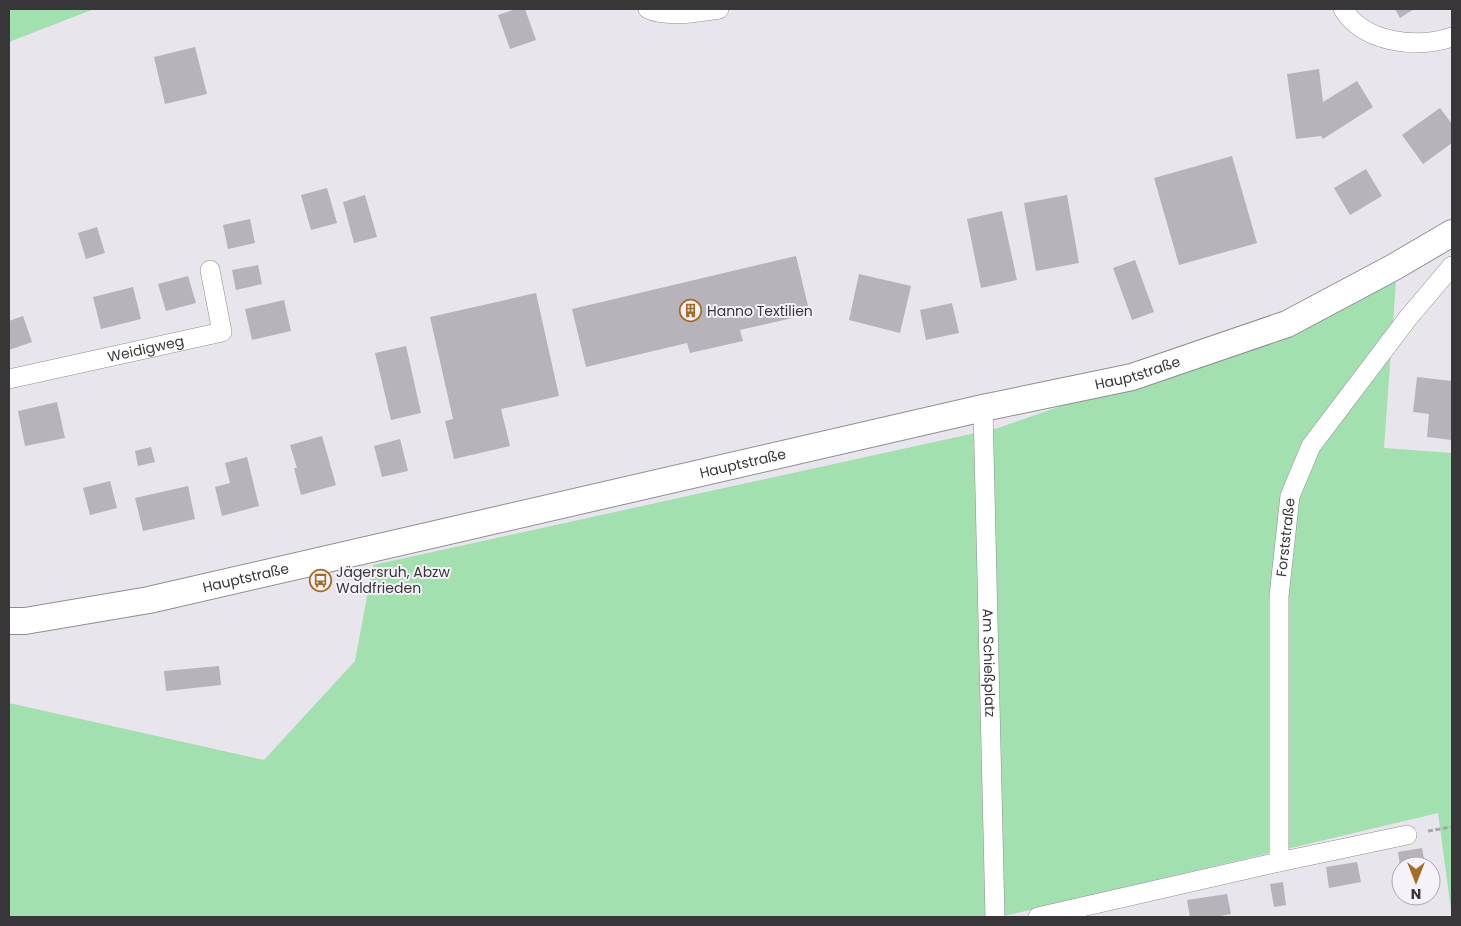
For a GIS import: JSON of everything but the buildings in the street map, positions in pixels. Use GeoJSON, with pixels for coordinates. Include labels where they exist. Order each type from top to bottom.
{"type":"FeatureCollection","features":[{"type":"Feature","properties":{"kind":"main road","name":"Hauptstraße"},"geometry":{"type":"LineString","coordinates":[[9,621],[25,621],[149,600],[983,408],[1132,377],[1287,324],[1394,267],[1452,233]]}},
{"type":"Feature","properties":{"kind":"street"},"geometry":{"type":"LineString","coordinates":[[648,9],[654,12],[692,14],[719,9]]}},
{"type":"Feature","properties":{"kind":"street"},"geometry":{"type":"LineString","coordinates":[[1342,9],[1348,18],[1374,35],[1404,43],[1441,41],[1452,37]]}},
{"type":"Feature","properties":{"kind":"street","name":"Forststraße"},"geometry":{"type":"LineString","coordinates":[[1279,862],[1279,596],[1290,496],[1311,446],[1408,318],[1452,266]]}},
{"type":"Feature","properties":{"kind":"street","name":"Weidigweg"},"geometry":{"type":"LineString","coordinates":[[9,380],[222,332],[210,270]]}},
{"type":"Feature","properties":{"kind":"street","name":"Am Schießplatz"},"geometry":{"type":"LineString","coordinates":[[983,408],[996,917]]}},
{"type":"Feature","properties":{"kind":"street"},"geometry":{"type":"LineString","coordinates":[[1038,917],[1279,862],[1408,835]]}},
{"type":"Feature","properties":{"kind":"path"},"geometry":{"type":"LineString","coordinates":[[1408,835],[1452,827]]}},
{"type":"Feature","properties":{"kind":"green space"},"geometry":{"type":"Polygon","coordinates":[[[9,9],[94,9],[9,42],[9,9]]]}},
{"type":"Feature","properties":{"kind":"green space"},"geometry":{"type":"Polygon","coordinates":[[[1396,282],[1384,448],[1452,453],[1452,917],[1438,813],[1000,917],[9,917],[9,703],[264,760],[355,661],[373,565],[998,428],[1292,325],[1396,282]]]}},
{"type":"Feature","properties":{"kind":"place","name":"Hanno Textilien"},"geometry":{"type":"Point","coordinates":[691,311]}},
{"type":"Feature","properties":{"kind":"place","name":"Jägersruh, Abzw Waldfrieden"},"geometry":{"type":"Point","coordinates":[320,580]}}]}
